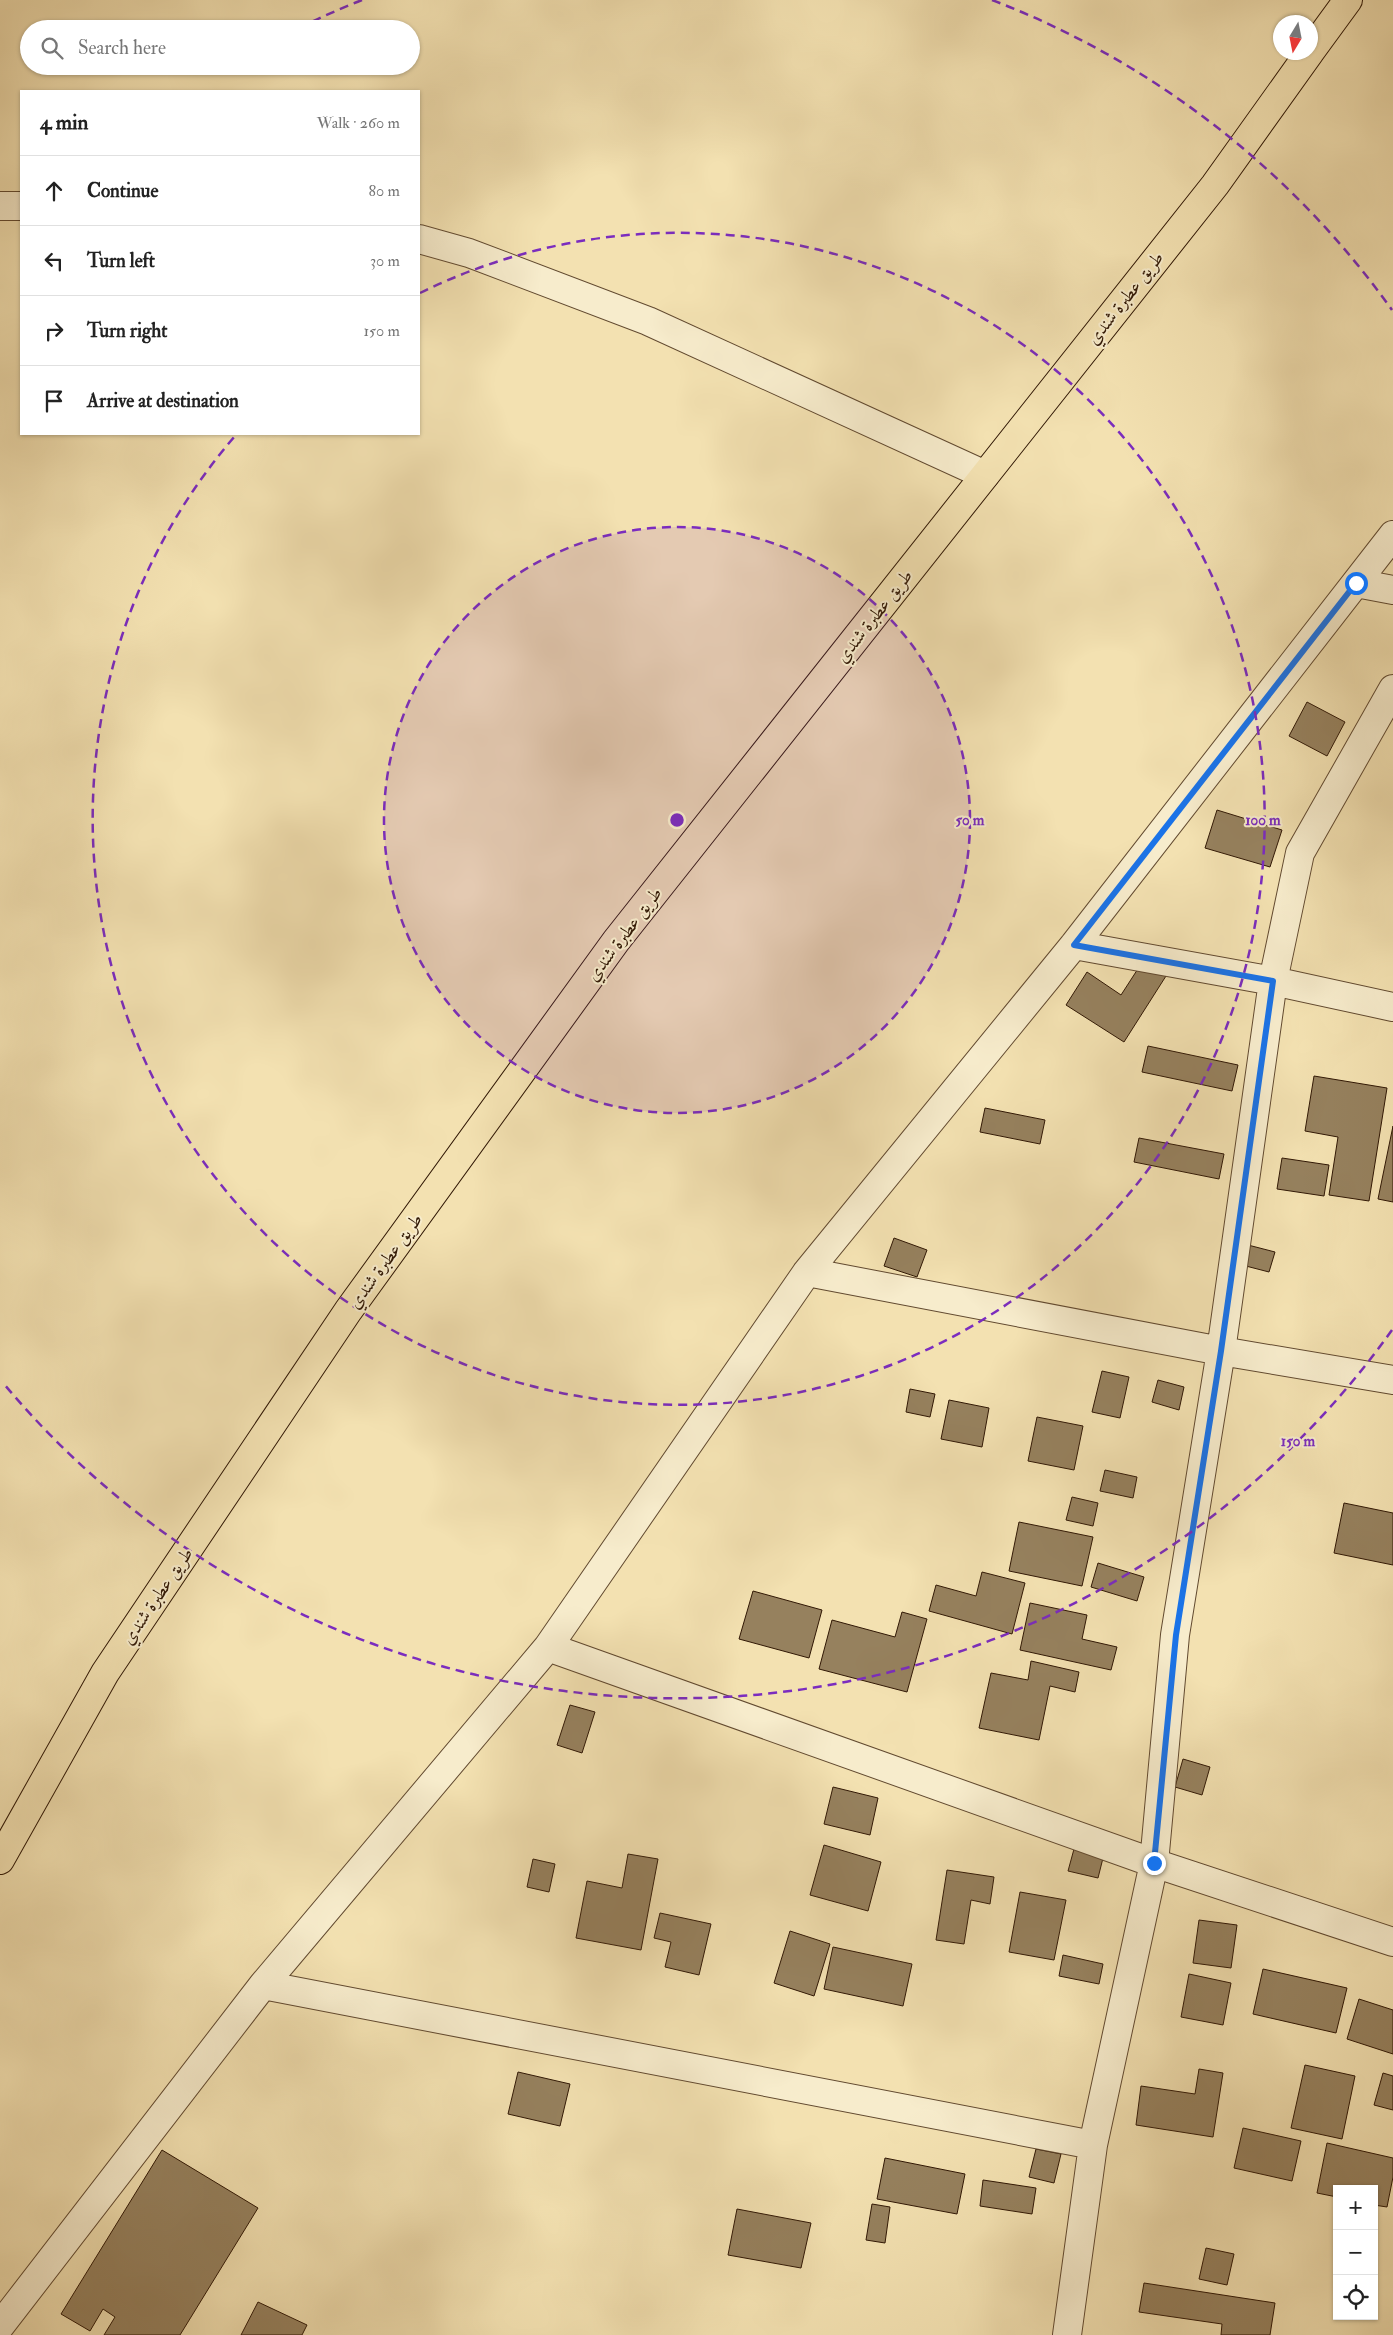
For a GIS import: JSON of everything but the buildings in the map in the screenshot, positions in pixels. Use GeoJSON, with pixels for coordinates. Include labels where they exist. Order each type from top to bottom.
{"type":"FeatureCollection","features":[{"type":"Feature","properties":{"kind":"highway","name":"طريق عطبرة شندي"},"geometry":{"type":"LineString","coordinates":[[1318,41],[1348,0]]}},
{"type":"Feature","properties":{"kind":"highway","name":"طريق عطبرة شندي"},"geometry":{"type":"LineString","coordinates":[[0,1860],[105,1672],[354,1303],[616,941],[1215,185],[1304,60]]}},
{"type":"Feature","properties":{"kind":"street"},"geometry":{"type":"LineString","coordinates":[[0,206],[20,206]]}},
{"type":"Feature","properties":{"kind":"street"},"geometry":{"type":"LineString","coordinates":[[420,239],[468,253],[648,321],[985,475]]}},
{"type":"Feature","properties":{"kind":"street"},"geometry":{"type":"LineString","coordinates":[[0,2326],[263,1985],[548,1647],[807,1272],[1074,945],[1393,535]]}},
{"type":"Feature","properties":{"kind":"street"},"geometry":{"type":"LineString","coordinates":[[1356,583],[1393,590]]}},
{"type":"Feature","properties":{"kind":"street"},"geometry":{"type":"LineString","coordinates":[[1067,2335],[1093,2146],[1154,1863],[1176,1635],[1221,1351],[1273,981],[1300,853],[1393,689]]}},
{"type":"Feature","properties":{"kind":"street"},"geometry":{"type":"LineString","coordinates":[[1074,945],[1273,981],[1393,1007]]}},
{"type":"Feature","properties":{"kind":"street"},"geometry":{"type":"LineString","coordinates":[[807,1272],[1221,1351],[1393,1380]]}},
{"type":"Feature","properties":{"kind":"street"},"geometry":{"type":"LineString","coordinates":[[548,1647],[1154,1863],[1393,1942]]}},
{"type":"Feature","properties":{"kind":"street"},"geometry":{"type":"LineString","coordinates":[[263,1985],[1093,2146]]}},
{"type":"Feature","properties":{"kind":"route"},"geometry":{"type":"LineString","coordinates":[[1154,1863],[1176,1635],[1221,1351],[1273,981],[1074,945],[1356,583]]}}]}
